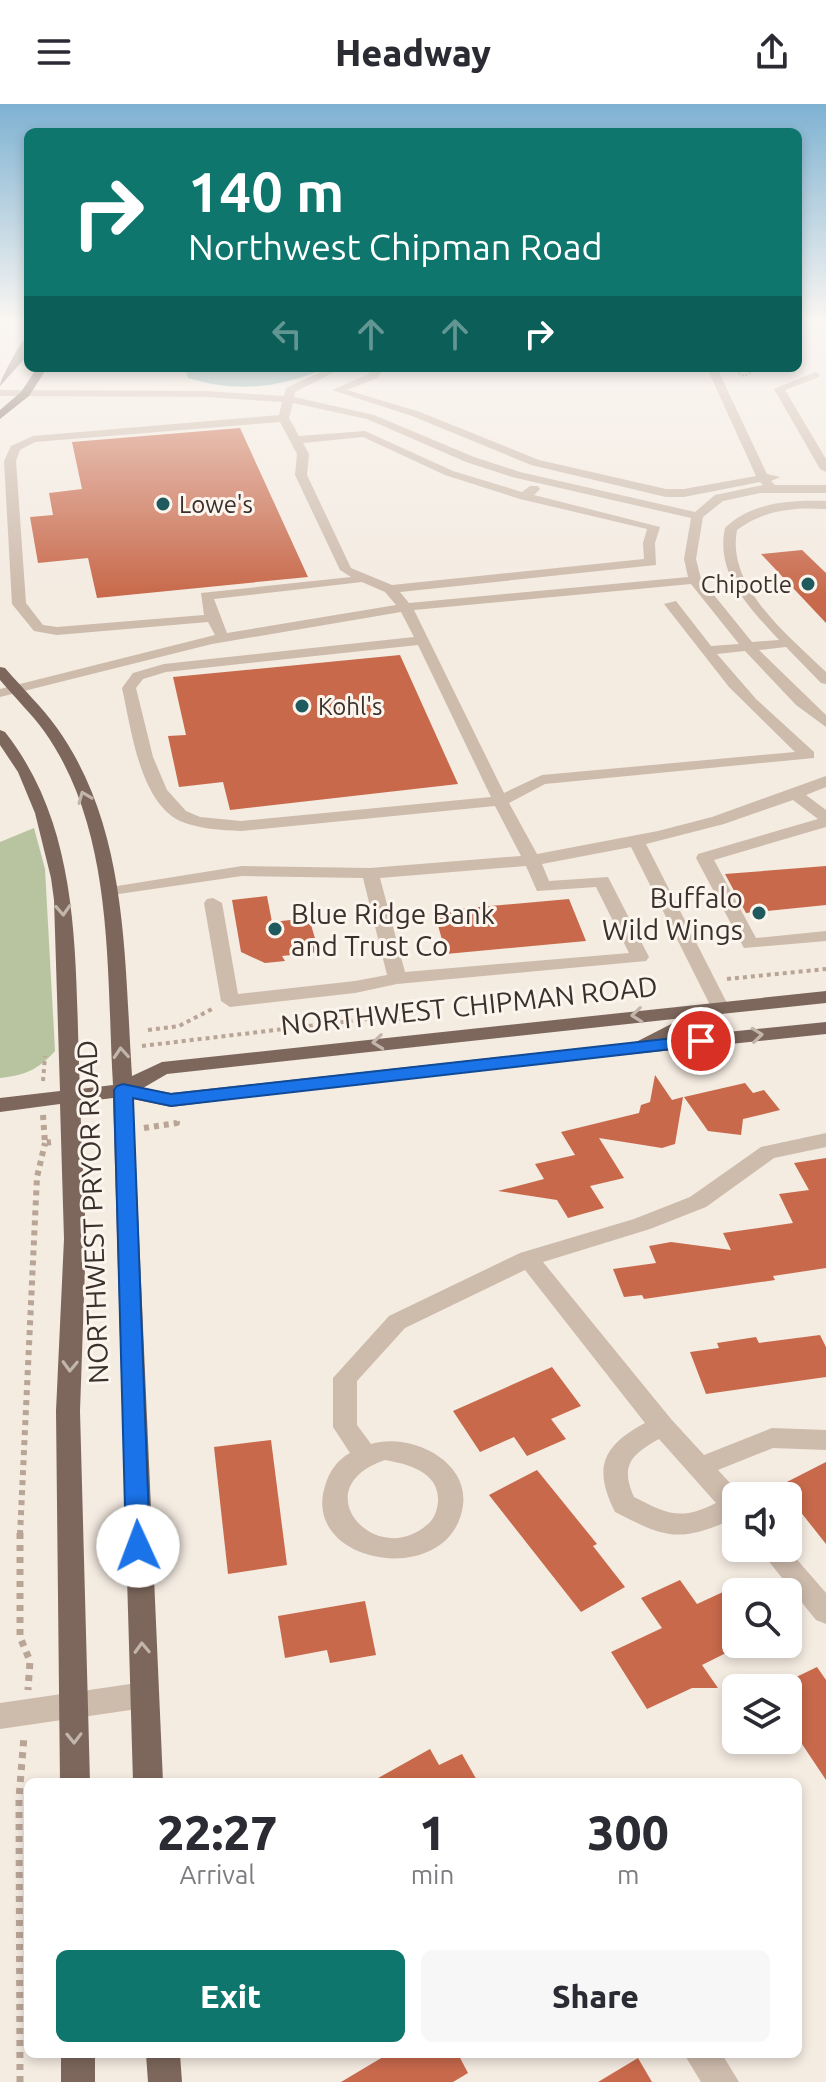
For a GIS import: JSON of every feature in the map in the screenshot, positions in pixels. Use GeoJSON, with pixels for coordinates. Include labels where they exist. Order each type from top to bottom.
{"type":"FeatureCollection","features":[{"type":"Feature","properties":{"kind":"main road","name":"NORTHWEST PRYOR ROAD"},"geometry":{"type":"LineString","coordinates":[[0,671],[7,691],[51,730],[74,772],[94,821],[111,892],[123,1090],[148,1778]]}},
{"type":"Feature","properties":{"kind":"main road","name":"NORTHWEST PRYOR ROAD"},"geometry":{"type":"LineString","coordinates":[[0,735],[14,750],[38,796],[55,850],[63,900],[75,1239],[68,1411],[75,1778]]}},
{"type":"Feature","properties":{"kind":"main road","name":"NORTHWEST CHIPMAN ROAD"},"geometry":{"type":"LineString","coordinates":[[123,1090],[162,1068],[826,997]]}},
{"type":"Feature","properties":{"kind":"main road"},"geometry":{"type":"LineString","coordinates":[[638,1047],[669,1028],[690,1025],[720,1007]]}},
{"type":"Feature","properties":{"kind":"main road","name":"NORTHWEST CHIPMAN ROAD"},"geometry":{"type":"LineString","coordinates":[[0,1105],[123,1090],[171,1100],[826,1028]]}},
{"type":"Feature","properties":{"kind":"main road"},"geometry":{"type":"LineString","coordinates":[[78,2058],[78,2082]]}},
{"type":"Feature","properties":{"kind":"main road"},"geometry":{"type":"LineString","coordinates":[[163,2058],[165,2082]]}},
{"type":"Feature","properties":{"kind":"street"},"geometry":{"type":"LineString","coordinates":[[213,903],[230,1001],[355,987],[397,978],[640,957],[602,881],[543,887],[533,858],[500,801],[484,761],[406,608],[390,589],[346,570],[301,475],[303,454],[284,418],[286,410]]}},
{"type":"Feature","properties":{"kind":"street"},"geometry":{"type":"LineString","coordinates":[[346,410],[388,421],[479,462],[544,482],[697,516]]}},
{"type":"Feature","properties":{"kind":"street"},"geometry":{"type":"LineString","coordinates":[[404,410],[545,466],[666,493],[826,478]]}},
{"type":"Feature","properties":{"kind":"street"},"geometry":{"type":"LineString","coordinates":[[731,410],[777,507]]}},
{"type":"Feature","properties":{"kind":"street"},"geometry":{"type":"LineString","coordinates":[[792,410],[826,469]]}},
{"type":"Feature","properties":{"kind":"street"},"geometry":{"type":"LineString","coordinates":[[212,618],[57,631],[39,628],[19,604],[10,461],[15,448],[22,442],[284,418]]}},
{"type":"Feature","properties":{"kind":"street"},"geometry":{"type":"LineString","coordinates":[[295,440],[365,434],[449,473],[524,496],[654,527],[649,543],[651,562],[390,589]]}},
{"type":"Feature","properties":{"kind":"street"},"geometry":{"type":"LineString","coordinates":[[524,496],[544,482]]}},
{"type":"Feature","properties":{"kind":"street"},"geometry":{"type":"LineString","coordinates":[[826,489],[765,485],[719,498],[697,516],[690,559],[695,580],[749,647],[801,702],[826,723]]}},
{"type":"Feature","properties":{"kind":"street"},"geometry":{"type":"LineString","coordinates":[[826,505],[777,507],[750,512],[731,528],[729,560],[744,587],[788,643],[826,680]]}},
{"type":"Feature","properties":{"kind":"street"},"geometry":{"type":"LineString","coordinates":[[0,576],[16,574]]}},
{"type":"Feature","properties":{"kind":"street"},"geometry":{"type":"LineString","coordinates":[[223,638],[212,618],[206,596],[353,581],[363,577]]}},
{"type":"Feature","properties":{"kind":"street"},"geometry":{"type":"LineString","coordinates":[[7,691],[61,675],[223,638],[406,608],[511,593],[695,580]]}},
{"type":"Feature","properties":{"kind":"street"},"geometry":{"type":"LineString","coordinates":[[422,640],[164,668],[138,676],[129,688],[153,783],[180,814],[213,825],[241,826],[500,801],[542,780],[809,755],[746,701],[671,604]]}},
{"type":"Feature","properties":{"kind":"street"},"geometry":{"type":"LineString","coordinates":[[707,651],[788,643]]}},
{"type":"Feature","properties":{"kind":"street"},"geometry":{"type":"LineString","coordinates":[[111,892],[200,875],[263,870],[370,873],[533,858],[636,841],[769,806],[826,781]]}},
{"type":"Feature","properties":{"kind":"street"},"geometry":{"type":"LineString","coordinates":[[795,794],[826,820]]}},
{"type":"Feature","properties":{"kind":"street"},"geometry":{"type":"LineString","coordinates":[[826,820],[704,858],[750,944],[826,936]]}},
{"type":"Feature","properties":{"kind":"street"},"geometry":{"type":"LineString","coordinates":[[636,841],[720,1007]]}},
{"type":"Feature","properties":{"kind":"street"},"geometry":{"type":"LineString","coordinates":[[370,873],[397,978]]}},
{"type":"Feature","properties":{"kind":"street"},"geometry":{"type":"LineString","coordinates":[[366,1456],[345,1427],[345,1378],[397,1322],[528,1259],[642,1224],[698,1202],[768,1152],[826,1140]]}},
{"type":"Feature","properties":{"kind":"street"},"geometry":{"type":"LineString","coordinates":[[528,1259],[662,1426],[722,1490]]}},
{"type":"Feature","properties":{"kind":"street"},"geometry":{"type":"LineString","coordinates":[[662,1426],[634,1441],[621,1454],[614,1475],[624,1504],[662,1525],[697,1526],[722,1513]]}},
{"type":"Feature","properties":{"kind":"street"},"geometry":{"type":"LineString","coordinates":[[702,1466],[772,1438],[826,1440]]}},
{"type":"Feature","properties":{"kind":"street"},"geometry":{"type":"LineString","coordinates":[[385,1450],[404,1451],[423,1456],[438,1467],[448,1481],[452,1498],[449,1514],[439,1529],[424,1541],[387,1549],[352,1536],[341,1523],[335,1508],[335,1492],[346,1471],[366,1456],[385,1450]]}},
{"type":"Feature","properties":{"kind":"street"},"geometry":{"type":"LineString","coordinates":[[783,1562],[826,1612]]}},
{"type":"Feature","properties":{"kind":"street"},"geometry":{"type":"LineString","coordinates":[[13,1714],[144,1695]]}},
{"type":"Feature","properties":{"kind":"street"},"geometry":{"type":"LineString","coordinates":[[704,2058],[722,2082]]}},
{"type":"Feature","properties":{"kind":"path"},"geometry":{"type":"LineString","coordinates":[[707,981],[826,969]]}},
{"type":"Feature","properties":{"kind":"path"},"geometry":{"type":"LineString","coordinates":[[148,1030],[179,1026],[209,1013],[215,1007]]}},
{"type":"Feature","properties":{"kind":"path"},"geometry":{"type":"LineString","coordinates":[[149,1045],[376,1018],[429,1020]]}},
{"type":"Feature","properties":{"kind":"path"},"geometry":{"type":"LineString","coordinates":[[20,2082],[19,1798],[13,1714],[30,1661],[20,1637],[20,1495],[37,1177],[45,1143]]}},
{"type":"Feature","properties":{"kind":"green space"},"geometry":{"type":"Polygon","coordinates":[[[34,828],[45,869],[55,1051],[30,1070],[0,1078],[0,842],[34,828]]]}},
{"type":"Feature","properties":{"kind":"building","name":"Lowe's"},"geometry":{"type":"Polygon","coordinates":[[[240,428],[308,577],[97,598],[88,558],[38,563],[30,517],[53,515],[49,493],[82,489],[72,442],[240,428]]]}},
{"type":"Feature","properties":{"kind":"building"},"geometry":{"type":"Polygon","coordinates":[[[802,550],[826,573],[826,623],[761,554],[802,550]]]}},
{"type":"Feature","properties":{"kind":"building","name":"Kohl's"},"geometry":{"type":"Polygon","coordinates":[[[400,655],[458,784],[230,810],[223,782],[179,787],[168,736],[186,735],[173,677],[400,655]]]}},
{"type":"Feature","properties":{"kind":"building"},"geometry":{"type":"Polygon","coordinates":[[[826,866],[826,905],[746,913],[725,874],[826,866]]]}},
{"type":"Feature","properties":{"kind":"building","name":"Blue Ridge Bank and Trust Co"},"geometry":{"type":"Polygon","coordinates":[[[267,896],[272,922],[309,918],[319,952],[282,956],[285,961],[265,963],[241,952],[232,900],[267,896]]]}},
{"type":"Feature","properties":{"kind":"building"},"geometry":{"type":"Polygon","coordinates":[[[569,899],[586,941],[446,954],[434,911],[569,899]]]}},
{"type":"Feature","properties":{"kind":"building"},"geometry":{"type":"Polygon","coordinates":[[[655,1075],[672,1100],[683,1097],[675,1144],[662,1148],[599,1138],[624,1178],[590,1186],[604,1208],[568,1218],[557,1200],[498,1191],[544,1179],[535,1164],[575,1155],[561,1132],[639,1113],[641,1105],[650,1102],[655,1075]]]}},
{"type":"Feature","properties":{"kind":"building"},"geometry":{"type":"Polygon","coordinates":[[[745,1083],[753,1093],[764,1090],[780,1110],[743,1119],[741,1135],[708,1131],[684,1097],[745,1083]]]}},
{"type":"Feature","properties":{"kind":"building"},"geometry":{"type":"Polygon","coordinates":[[[826,1158],[826,1268],[773,1276],[775,1280],[644,1299],[642,1295],[624,1297],[613,1269],[656,1263],[649,1246],[671,1242],[731,1250],[723,1233],[793,1223],[779,1194],[809,1190],[794,1163],[826,1158]]]}},
{"type":"Feature","properties":{"kind":"building"},"geometry":{"type":"Polygon","coordinates":[[[820,1335],[826,1347],[826,1377],[706,1394],[690,1352],[719,1348],[717,1343],[756,1337],[759,1343],[820,1335]]]}},
{"type":"Feature","properties":{"kind":"building"},"geometry":{"type":"Polygon","coordinates":[[[552,1367],[581,1406],[551,1419],[566,1439],[527,1456],[514,1437],[480,1452],[453,1411],[552,1367]]]}},
{"type":"Feature","properties":{"kind":"building"},"geometry":{"type":"Polygon","coordinates":[[[271,1440],[287,1565],[228,1574],[214,1447],[271,1440]]]}},
{"type":"Feature","properties":{"kind":"building"},"geometry":{"type":"Polygon","coordinates":[[[826,1462],[826,1544],[802,1514],[802,1482],[787,1482],[826,1462]]]}},
{"type":"Feature","properties":{"kind":"building"},"geometry":{"type":"Polygon","coordinates":[[[537,1470],[597,1544],[593,1546],[625,1587],[581,1612],[489,1495],[537,1470]]]}},
{"type":"Feature","properties":{"kind":"building"},"geometry":{"type":"Polygon","coordinates":[[[680,1580],[697,1604],[722,1592],[722,1655],[702,1665],[718,1688],[692,1688],[647,1709],[611,1652],[662,1628],[641,1598],[680,1580]]]}},
{"type":"Feature","properties":{"kind":"building"},"geometry":{"type":"Polygon","coordinates":[[[365,1601],[376,1655],[330,1663],[327,1650],[285,1658],[278,1616],[365,1601]]]}},
{"type":"Feature","properties":{"kind":"building"},"geometry":{"type":"Polygon","coordinates":[[[817,1667],[826,1680],[826,1780],[802,1744],[802,1674],[817,1667]]]}},
{"type":"Feature","properties":{"kind":"building"},"geometry":{"type":"Polygon","coordinates":[[[430,1749],[439,1765],[462,1754],[476,1778],[378,1778],[430,1749]]]}},
{"type":"Feature","properties":{"kind":"building"},"geometry":{"type":"Polygon","coordinates":[[[381,2058],[460,2058],[468,2073],[453,2082],[341,2082],[381,2058]]]}},
{"type":"Feature","properties":{"kind":"building"},"geometry":{"type":"Polygon","coordinates":[[[638,2058],[652,2082],[598,2082],[638,2058]]]}},
{"type":"Feature","properties":{"kind":"place","name":"Lowe's"},"geometry":{"type":"Point","coordinates":[163,504]}},
{"type":"Feature","properties":{"kind":"place","name":"Chipotle"},"geometry":{"type":"Point","coordinates":[808,584]}},
{"type":"Feature","properties":{"kind":"place","name":"Kohl's"},"geometry":{"type":"Point","coordinates":[302,706]}},
{"type":"Feature","properties":{"kind":"place","name":"Buffalo Wild Wings"},"geometry":{"type":"Point","coordinates":[759,913]}},
{"type":"Feature","properties":{"kind":"place","name":"Blue Ridge Bank and Trust Co"},"geometry":{"type":"Point","coordinates":[275,929]}},
{"type":"Feature","properties":{"kind":"route"},"geometry":{"type":"LineString","coordinates":[[138,1546],[123,1090],[171,1100],[701,1041]]}}]}
